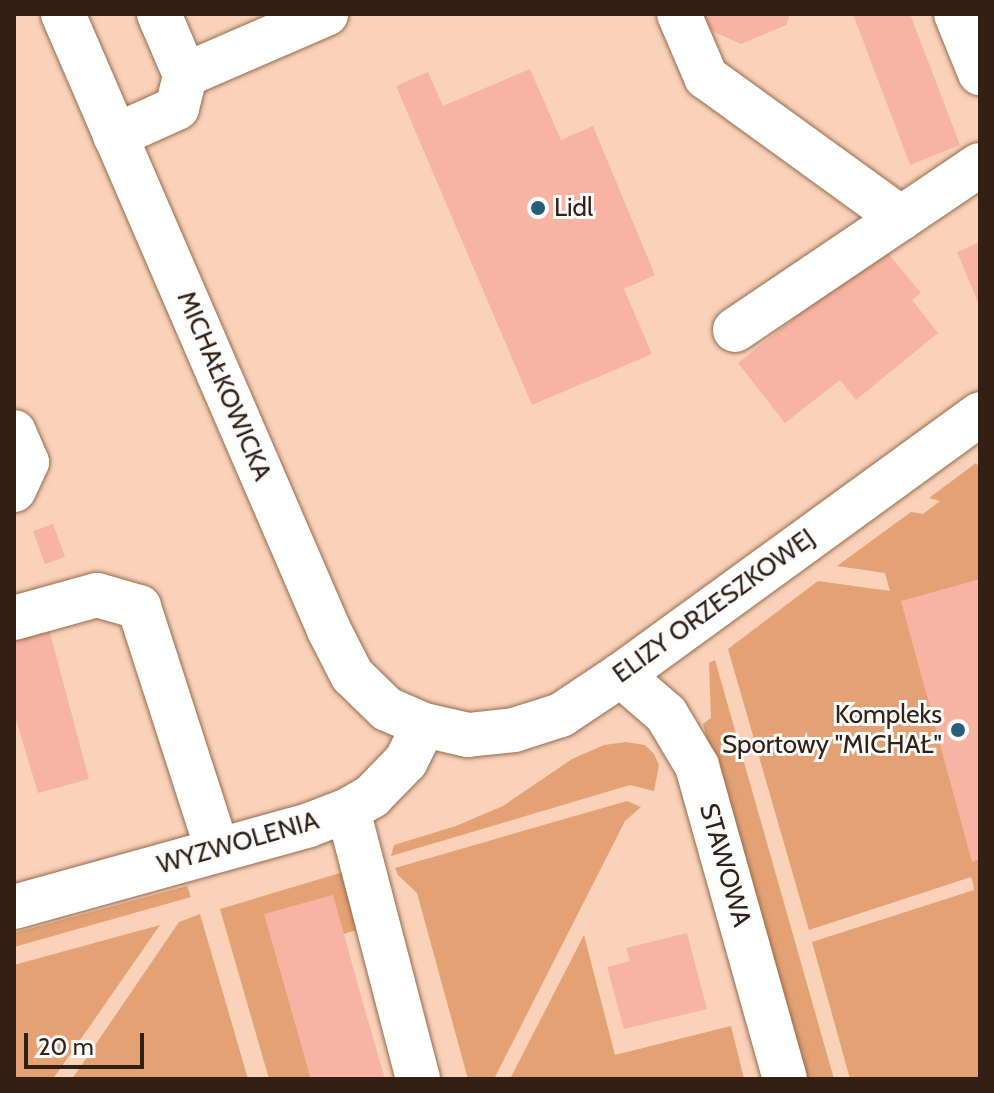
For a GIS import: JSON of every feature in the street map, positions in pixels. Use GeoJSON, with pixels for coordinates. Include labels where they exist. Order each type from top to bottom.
{"type":"FeatureCollection","features":[{"type":"Feature","properties":{"kind":"street","name":"MICHAŁKOWICKA"},"geometry":{"type":"LineString","coordinates":[[63,14],[352,675],[387,709],[424,725]]}},
{"type":"Feature","properties":{"kind":"street"},"geometry":{"type":"LineString","coordinates":[[115,136],[177,108],[185,75],[159,14]]}},
{"type":"Feature","properties":{"kind":"street"},"geometry":{"type":"LineString","coordinates":[[185,75],[326,14]]}},
{"type":"Feature","properties":{"kind":"street"},"geometry":{"type":"LineString","coordinates":[[679,14],[706,77],[901,218]]}},
{"type":"Feature","properties":{"kind":"street"},"geometry":{"type":"LineString","coordinates":[[956,14],[980,73]]}},
{"type":"Feature","properties":{"kind":"street"},"geometry":{"type":"LineString","coordinates":[[735,330],[980,165]]}},
{"type":"Feature","properties":{"kind":"street","name":"ELIZY ORZESZKOWEJ"},"geometry":{"type":"LineString","coordinates":[[424,725],[468,735],[514,730],[561,715],[621,675],[980,414]]}},
{"type":"Feature","properties":{"kind":"street"},"geometry":{"type":"LineString","coordinates":[[14,432],[27,462],[14,490]]}},
{"type":"Feature","properties":{"kind":"street"},"geometry":{"type":"LineString","coordinates":[[14,618],[97,595],[139,607],[217,849]]}},
{"type":"Feature","properties":{"kind":"street","name":"STAWOWA"},"geometry":{"type":"LineString","coordinates":[[621,675],[666,714],[697,766],[785,1079]]}},
{"type":"Feature","properties":{"kind":"street","name":"WYZWOLENIA"},"geometry":{"type":"LineString","coordinates":[[14,907],[309,825],[348,810],[372,796],[406,761],[424,725]]}},
{"type":"Feature","properties":{"kind":"street"},"geometry":{"type":"LineString","coordinates":[[348,810],[418,1079]]}},
{"type":"Feature","properties":{"kind":"shaded area"},"geometry":{"type":"Polygon","coordinates":[[[976,463],[980,468],[980,1079],[850,1079],[812,942],[974,890],[973,883],[971,877],[809,930],[728,649],[818,581],[890,591],[885,573],[837,566],[911,512],[923,514],[940,501],[929,498],[976,463]]]}},
{"type":"Feature","properties":{"kind":"shaded area"},"geometry":{"type":"Polygon","coordinates":[[[715,660],[834,1079],[800,1079],[703,724],[711,718],[709,663],[715,660]]]}},
{"type":"Feature","properties":{"kind":"shaded area"},"geometry":{"type":"Polygon","coordinates":[[[626,742],[645,745],[654,754],[659,765],[654,791],[630,785],[391,856],[394,845],[456,826],[503,806],[572,759],[604,745],[626,742]]]}},
{"type":"Feature","properties":{"kind":"shaded area"},"geometry":{"type":"Polygon","coordinates":[[[627,801],[641,807],[625,821],[494,1079],[468,1079],[417,893],[395,868],[627,801]]]}},
{"type":"Feature","properties":{"kind":"shaded area"},"geometry":{"type":"Polygon","coordinates":[[[340,873],[347,876],[365,927],[344,934],[265,915],[311,1079],[269,1079],[220,909],[340,873]]]}},
{"type":"Feature","properties":{"kind":"shaded area"},"geometry":{"type":"Polygon","coordinates":[[[187,886],[191,897],[14,947],[14,933],[187,886]]]}},
{"type":"Feature","properties":{"kind":"shaded area"},"geometry":{"type":"Polygon","coordinates":[[[200,914],[248,1079],[72,1079],[179,922],[200,914]]]}},
{"type":"Feature","properties":{"kind":"shaded area"},"geometry":{"type":"Polygon","coordinates":[[[160,925],[53,1079],[14,1079],[14,965],[160,925]]]}},
{"type":"Feature","properties":{"kind":"shaded area"},"geometry":{"type":"Polygon","coordinates":[[[584,935],[615,1055],[731,1026],[744,1079],[510,1079],[584,935]]]}},
{"type":"Feature","properties":{"kind":"building"},"geometry":{"type":"Polygon","coordinates":[[[692,14],[790,14],[786,25],[741,44],[696,24],[692,14]]]}},
{"type":"Feature","properties":{"kind":"building"},"geometry":{"type":"Polygon","coordinates":[[[853,14],[910,14],[960,145],[910,165],[853,14]]]}},
{"type":"Feature","properties":{"kind":"building","name":"Lidl"},"geometry":{"type":"Polygon","coordinates":[[[530,69],[561,140],[593,126],[655,275],[624,289],[652,354],[532,405],[396,86],[428,72],[443,106],[530,69]]]}},
{"type":"Feature","properties":{"kind":"building"},"geometry":{"type":"Polygon","coordinates":[[[980,242],[980,307],[957,252],[980,242]]]}},
{"type":"Feature","properties":{"kind":"building"},"geometry":{"type":"Polygon","coordinates":[[[886,251],[921,293],[912,300],[938,333],[856,400],[840,380],[785,423],[738,363],[875,254],[886,251]]]}},
{"type":"Feature","properties":{"kind":"building"},"geometry":{"type":"Polygon","coordinates":[[[53,524],[65,557],[45,564],[33,531],[53,524]]]}},
{"type":"Feature","properties":{"kind":"building","name":"Kompleks Sportowy \"MICHAŁ\""},"geometry":{"type":"Polygon","coordinates":[[[980,579],[980,859],[972,862],[901,601],[980,579]]]}},
{"type":"Feature","properties":{"kind":"building"},"geometry":{"type":"Polygon","coordinates":[[[49,629],[89,779],[38,793],[14,713],[14,638],[49,629]]]}},
{"type":"Feature","properties":{"kind":"building"},"geometry":{"type":"Polygon","coordinates":[[[333,895],[385,1079],[311,1079],[264,914],[333,895]]]}},
{"type":"Feature","properties":{"kind":"building"},"geometry":{"type":"Polygon","coordinates":[[[687,933],[707,1009],[624,1029],[607,967],[630,961],[626,948],[687,933]]]}},
{"type":"Feature","properties":{"kind":"place","name":"Lidl"},"geometry":{"type":"Point","coordinates":[538,208]}},
{"type":"Feature","properties":{"kind":"place","name":"Kompleks Sportowy \"MICHAŁ\""},"geometry":{"type":"Point","coordinates":[958,730]}}]}
